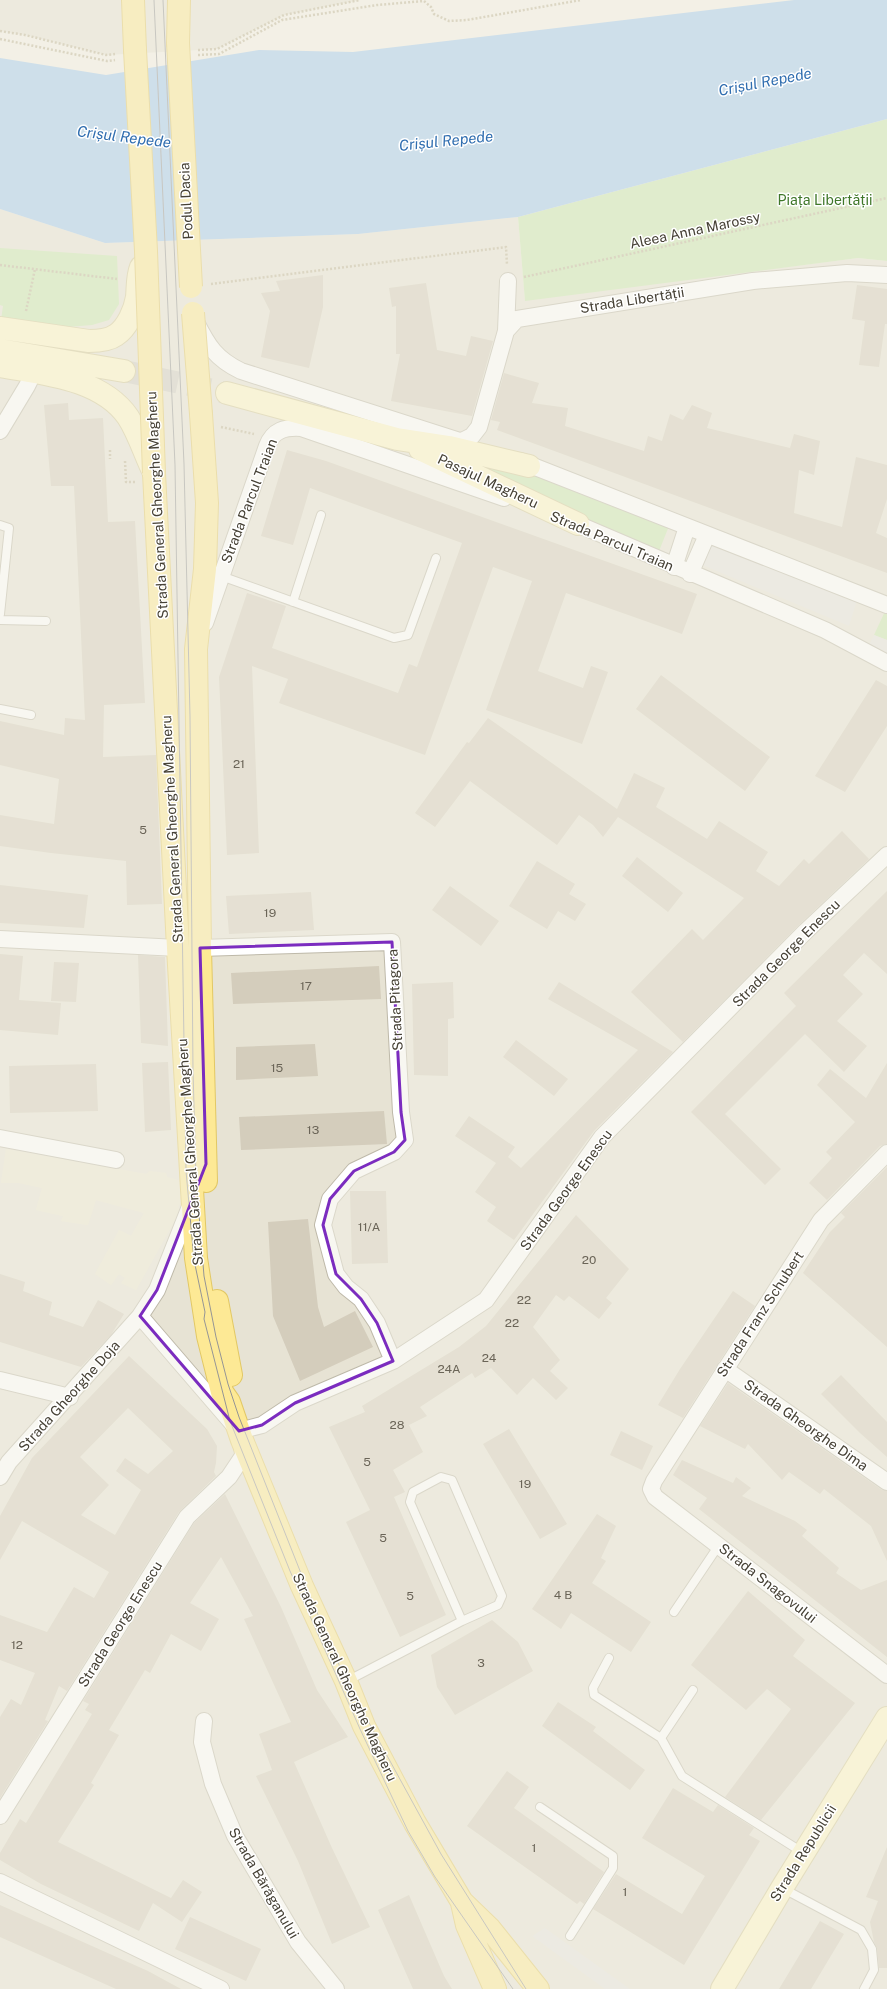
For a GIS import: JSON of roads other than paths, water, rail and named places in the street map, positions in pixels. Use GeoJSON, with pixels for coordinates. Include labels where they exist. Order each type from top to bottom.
{"type":"FeatureCollection","features":[{"type":"Feature","properties":{"kind":"main road","name":"Podul Dacia"},"geometry":{"type":"LineString","coordinates":[[181,4],[178,42],[191,287]]}},
{"type":"Feature","properties":{"kind":"main road"},"geometry":{"type":"LineString","coordinates":[[131,6],[135,50],[146,251]]}},
{"type":"Feature","properties":{"kind":"main road","name":"Strada General Gheorghe Magheru"},"geometry":{"type":"LineString","coordinates":[[146,251],[154,473],[178,948],[196,1258],[200,1294],[208,1336],[222,1392],[229,1402],[240,1436],[302,1586],[346,1681],[364,1726],[408,1811],[462,1902],[490,1929],[538,1989]]}},
{"type":"Feature","properties":{"kind":"main road","name":"Strada General Gheorghe Magheru"},"geometry":{"type":"LineString","coordinates":[[191,287],[207,503],[205,569],[196,649],[200,948],[208,1235],[218,1307],[232,1381],[229,1402]]}},
{"type":"Feature","properties":{"kind":"main road"},"geometry":{"type":"LineString","coordinates":[[462,1902],[467,1925],[495,1989]]}},
{"type":"Feature","properties":{"kind":"street"},"geometry":{"type":"LineString","coordinates":[[0,328],[89,341],[100,341],[117,335],[132,313],[137,299],[137,282],[146,251]]}},
{"type":"Feature","properties":{"kind":"street","name":"Strada Libertății"},"geometry":{"type":"LineString","coordinates":[[506,331],[513,322],[524,317],[753,281],[847,273],[887,275]]}},
{"type":"Feature","properties":{"kind":"street"},"geometry":{"type":"LineString","coordinates":[[462,442],[468,440],[479,427],[506,331],[508,281]]}},
{"type":"Feature","properties":{"kind":"street"},"geometry":{"type":"LineString","coordinates":[[192,313],[212,351],[226,364],[259,378],[300,389],[502,454],[529,466],[887,605]]}},
{"type":"Feature","properties":{"kind":"street"},"geometry":{"type":"LineString","coordinates":[[0,350],[124,371]]}},
{"type":"Feature","properties":{"kind":"street"},"geometry":{"type":"LineString","coordinates":[[0,366],[34,372],[80,384],[94,390],[115,404],[130,422],[154,473]]}},
{"type":"Feature","properties":{"kind":"street"},"geometry":{"type":"LineString","coordinates":[[0,431],[28,386],[34,372]]}},
{"type":"Feature","properties":{"kind":"street","name":"Pasajul Magheru"},"geometry":{"type":"LineString","coordinates":[[227,393],[397,438],[449,447],[529,466]]}},
{"type":"Feature","properties":{"kind":"street","name":"Strada Parcul Traian"},"geometry":{"type":"LineString","coordinates":[[196,649],[270,438],[278,430],[286,428],[301,428],[578,524],[690,574],[825,630],[887,663]]}},
{"type":"Feature","properties":{"kind":"street","name":"Pasajul Magheru"},"geometry":{"type":"LineString","coordinates":[[397,438],[578,524]]}},
{"type":"Feature","properties":{"kind":"street"},"geometry":{"type":"LineString","coordinates":[[674,567],[687,527]]}},
{"type":"Feature","properties":{"kind":"street"},"geometry":{"type":"LineString","coordinates":[[690,574],[707,535]]}},
{"type":"Feature","properties":{"kind":"street","name":"Strada George Enescu"},"geometry":{"type":"LineString","coordinates":[[0,1816],[187,1517],[228,1476],[243,1456],[240,1436],[262,1425],[295,1403],[393,1361],[486,1300],[602,1137],[806,931],[887,855]]}},
{"type":"Feature","properties":{"kind":"street"},"geometry":{"type":"LineString","coordinates":[[0,939],[178,948]]}},
{"type":"Feature","properties":{"kind":"street","name":"Strada Pitagora"},"geometry":{"type":"LineString","coordinates":[[200,948],[392,942],[401,1112],[405,1140],[394,1152],[354,1171],[330,1199],[323,1225],[336,1274],[346,1287],[361,1299],[377,1323],[393,1361]]}},
{"type":"Feature","properties":{"kind":"street"},"geometry":{"type":"LineString","coordinates":[[0,1138],[116,1160]]}},
{"type":"Feature","properties":{"kind":"street","name":"Strada Franz Schubert"},"geometry":{"type":"LineString","coordinates":[[651,1489],[654,1481],[821,1220],[887,1153]]}},
{"type":"Feature","properties":{"kind":"street","name":"Strada Gheorghe Doja"},"geometry":{"type":"LineString","coordinates":[[0,1477],[10,1462],[70,1397],[140,1316],[157,1290],[193,1197]]}},
{"type":"Feature","properties":{"kind":"street"},"geometry":{"type":"LineString","coordinates":[[140,1316],[240,1436]]}},
{"type":"Feature","properties":{"kind":"street","name":"Strada Gheorghe Dima"},"geometry":{"type":"LineString","coordinates":[[725,1369],[887,1482]]}},
{"type":"Feature","properties":{"kind":"street"},"geometry":{"type":"LineString","coordinates":[[0,1380],[70,1397]]}},
{"type":"Feature","properties":{"kind":"street","name":"Strada Snagovului"},"geometry":{"type":"LineString","coordinates":[[651,1489],[655,1497],[887,1674]]}},
{"type":"Feature","properties":{"kind":"street","name":"Strada Republicii"},"geometry":{"type":"LineString","coordinates":[[722,1989],[803,1853],[887,1718]]}},
{"type":"Feature","properties":{"kind":"street","name":"Strada Bărăganului"},"geometry":{"type":"LineString","coordinates":[[204,1721],[202,1742],[213,1784],[234,1836],[298,1942],[336,1989]]}},
{"type":"Feature","properties":{"kind":"street"},"geometry":{"type":"LineString","coordinates":[[0,1882],[221,1989]]}},
{"type":"Feature","properties":{"kind":"lane"},"geometry":{"type":"LineString","coordinates":[[294,602],[321,515]]}},
{"type":"Feature","properties":{"kind":"lane"},"geometry":{"type":"LineString","coordinates":[[0,525],[9,528],[0,614]]}},
{"type":"Feature","properties":{"kind":"lane"},"geometry":{"type":"LineString","coordinates":[[221,576],[394,638],[408,635],[436,558]]}},
{"type":"Feature","properties":{"kind":"lane"},"geometry":{"type":"LineString","coordinates":[[0,620],[46,621]]}},
{"type":"Feature","properties":{"kind":"lane"},"geometry":{"type":"LineString","coordinates":[[0,709],[31,715]]}},
{"type":"Feature","properties":{"kind":"lane"},"geometry":{"type":"LineString","coordinates":[[346,1681],[462,1621],[498,1605],[502,1596],[452,1480],[441,1477],[413,1492],[410,1502],[462,1621]]}},
{"type":"Feature","properties":{"kind":"lane"},"geometry":{"type":"LineString","coordinates":[[674,1612],[719,1545]]}},
{"type":"Feature","properties":{"kind":"lane"},"geometry":{"type":"LineString","coordinates":[[609,1658],[593,1688],[594,1695],[662,1738],[682,1776],[803,1853]]}},
{"type":"Feature","properties":{"kind":"lane"},"geometry":{"type":"LineString","coordinates":[[662,1738],[693,1690]]}},
{"type":"Feature","properties":{"kind":"lane"},"geometry":{"type":"LineString","coordinates":[[540,1807],[613,1856],[613,1868],[570,1936]]}},
{"type":"Feature","properties":{"kind":"lane"},"geometry":{"type":"LineString","coordinates":[[782,1888],[861,1930],[872,1949],[874,1970],[864,1989]]}},
{"type":"Feature","properties":{"kind":"water","name":"Crișul Repede"},"geometry":{"type":"Polygon","coordinates":[[[794,0],[887,0],[887,119],[518,217],[358,234],[105,243],[0,209],[0,58],[106,75],[259,50],[353,52],[794,0]]]}},
{"type":"Feature","properties":{"kind":"tunnel"},"geometry":{"type":"LineString","coordinates":[[124,371],[227,393]]}},
{"type":"Feature","properties":{"kind":"tram line"},"geometry":{"type":"LineString","coordinates":[[154,0],[175,465],[186,1171],[194,1260],[205,1312],[204,1319],[230,1421],[290,1571],[360,1729],[408,1831],[435,1877],[513,1989]]}},
{"type":"Feature","properties":{"kind":"tram line"},"geometry":{"type":"LineString","coordinates":[[163,0],[184,464],[190,716],[193,1071],[196,1177],[204,1276],[216,1337],[228,1384],[239,1417],[308,1591],[345,1679],[441,1854],[526,1989]]}},
{"type":"Feature","properties":{"kind":"park label","name":"Piața Libertății"},"geometry":{"type":"Point","coordinates":[825,200]}}]}
